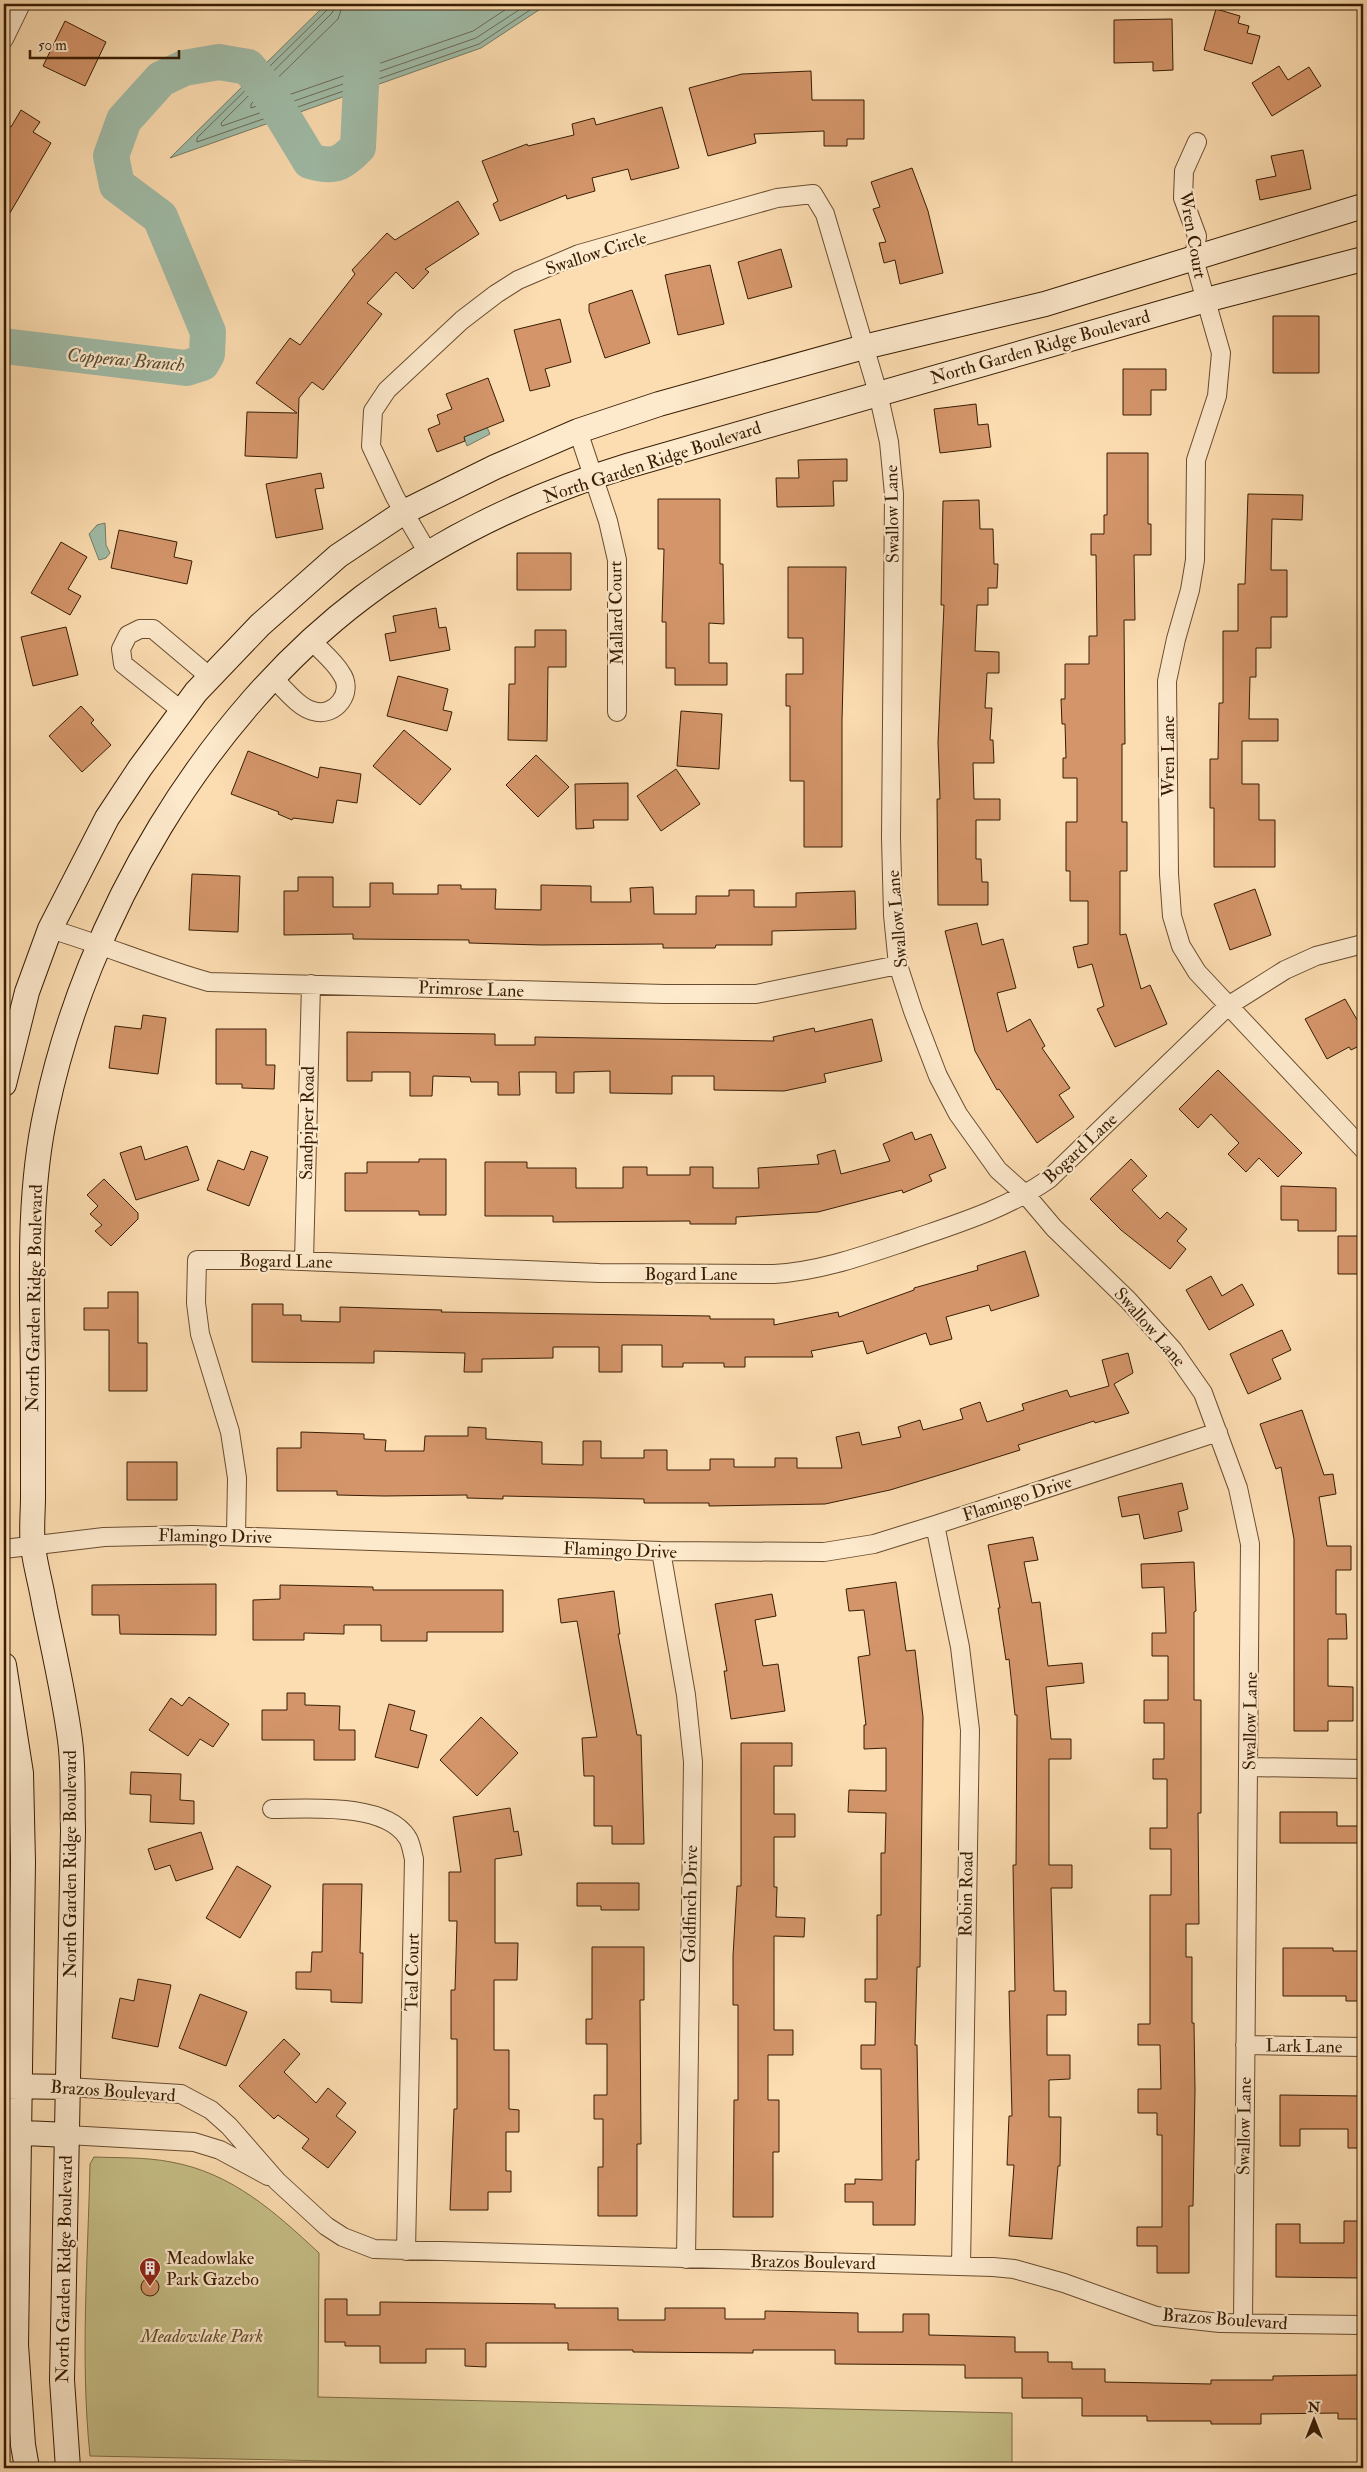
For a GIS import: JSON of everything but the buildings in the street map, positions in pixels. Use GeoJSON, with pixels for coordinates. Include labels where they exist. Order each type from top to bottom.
{"type":"FeatureCollection","features":[{"type":"Feature","properties":{"kind":"main road"},"geometry":{"type":"LineString","coordinates":[[4,1084],[27,992],[50,929],[107,818],[140,768],[210,677],[260,625],[338,556],[404,512],[495,467],[578,431],[659,404],[864,347],[1045,304],[1363,206]]}},
{"type":"Feature","properties":{"kind":"main road","name":"North Garden Ridge Boulevard"},"geometry":{"type":"LineString","coordinates":[[68,2468],[62,2380],[73,1830],[71,1743],[33,1547],[32,1242],[35,1185],[46,1111],[78,993],[98,943],[138,865],[191,782],[230,730],[274,679],[312,642],[365,596],[428,553],[481,523],[594,476],[1206,300],[1363,259]]}},
{"type":"Feature","properties":{"kind":"main road"},"geometry":{"type":"LineString","coordinates":[[4,1665],[21,1773],[23,1862],[11,2133],[16,2345],[23,2445],[27,2468]]}},
{"type":"Feature","properties":{"kind":"main road","name":"Brazos Boulevard"},"geometry":{"type":"LineString","coordinates":[[12,2086],[68,2087]]}},
{"type":"Feature","properties":{"kind":"main road","name":"Brazos Boulevard"},"geometry":{"type":"LineString","coordinates":[[11,2133],[66,2135]]}},
{"type":"Feature","properties":{"kind":"street"},"geometry":{"type":"LineString","coordinates":[[6,29],[21,4]]}},
{"type":"Feature","properties":{"kind":"street","name":"Wren Court"},"geometry":{"type":"LineString","coordinates":[[1197,142],[1184,171],[1183,198],[1197,236],[1194,259],[1206,300]]}},
{"type":"Feature","properties":{"kind":"street","name":"Swallow Circle"},"geometry":{"type":"LineString","coordinates":[[428,553],[404,512],[371,446],[373,412],[387,390],[462,320],[496,294],[518,280],[580,254],[777,198],[814,194],[825,214],[878,393]]}},
{"type":"Feature","properties":{"kind":"street","name":"Wren Lane"},"geometry":{"type":"LineString","coordinates":[[1206,300],[1221,352],[1218,396],[1196,460],[1196,560],[1167,681],[1169,874],[1172,916],[1181,946],[1197,972],[1363,1149]]}},
{"type":"Feature","properties":{"kind":"street","name":"Swallow Lane"},"geometry":{"type":"LineString","coordinates":[[878,393],[889,442],[894,494],[891,838],[893,915],[898,965],[938,1076],[958,1114],[998,1170],[1026,1195],[1054,1228],[1128,1300],[1174,1350],[1203,1393],[1238,1488],[1250,1544],[1250,1767],[1243,2323]]}},
{"type":"Feature","properties":{"kind":"street","name":"Mallard Court"},"geometry":{"type":"LineString","coordinates":[[578,431],[608,521],[617,560],[617,712]]}},
{"type":"Feature","properties":{"kind":"street"},"geometry":{"type":"LineString","coordinates":[[182,711],[123,664],[121,649],[128,635],[140,628],[154,629],[210,677]]}},
{"type":"Feature","properties":{"kind":"street"},"geometry":{"type":"LineString","coordinates":[[274,679],[311,711],[327,712],[340,703],[346,688],[342,673],[312,642]]}},
{"type":"Feature","properties":{"kind":"street","name":"Primrose Lane"},"geometry":{"type":"LineString","coordinates":[[50,929],[98,943],[165,970],[210,982],[656,994],[756,994],[898,965]]}},
{"type":"Feature","properties":{"kind":"street","name":"Bogard Lane"},"geometry":{"type":"LineString","coordinates":[[236,1536],[237,1478],[230,1432],[200,1334],[196,1303],[197,1260],[304,1261],[599,1273],[804,1272],[864,1255],[977,1218],[1026,1195],[1049,1179],[1228,1006],[1286,970],[1308,960],[1363,944]]}},
{"type":"Feature","properties":{"kind":"street","name":"Sandpiper Road"},"geometry":{"type":"LineString","coordinates":[[304,1261],[311,984]]}},
{"type":"Feature","properties":{"kind":"street","name":"Flamingo Drive"},"geometry":{"type":"LineString","coordinates":[[4,1549],[104,1537],[236,1536],[661,1551],[824,1552],[874,1544],[1218,1432]]}},
{"type":"Feature","properties":{"kind":"street","name":"Robin Road"},"geometry":{"type":"LineString","coordinates":[[935,1525],[960,1647],[970,1730],[961,2266]]}},
{"type":"Feature","properties":{"kind":"street","name":"Goldfinch Drive"},"geometry":{"type":"LineString","coordinates":[[661,1551],[686,1695],[693,1762],[686,2259]]}},
{"type":"Feature","properties":{"kind":"street"},"geometry":{"type":"LineString","coordinates":[[1250,1767],[1363,1769]]}},
{"type":"Feature","properties":{"kind":"street","name":"Teal Court"},"geometry":{"type":"LineString","coordinates":[[272,1809],[337,1809],[370,1813],[387,1820],[407,1836],[414,1859],[406,2251]]}},
{"type":"Feature","properties":{"kind":"street","name":"Lark Lane"},"geometry":{"type":"LineString","coordinates":[[1245,2045],[1363,2047]]}},
{"type":"Feature","properties":{"kind":"street","name":"Brazos Boulevard"},"geometry":{"type":"LineString","coordinates":[[68,2087],[181,2094],[211,2110],[229,2126],[277,2181],[326,2226],[343,2237],[374,2249],[1014,2269],[1064,2283],[1156,2316],[1243,2323],[1363,2325]]}},
{"type":"Feature","properties":{"kind":"street","name":"Brazos Boulevard"},"geometry":{"type":"LineString","coordinates":[[66,2135],[194,2142],[220,2150],[277,2181]]}},
{"type":"Feature","properties":{"kind":"green space","name":"Meadowlake Park"},"geometry":{"type":"Polygon","coordinates":[[[94,2157],[162,2160],[193,2167],[214,2175],[251,2196],[269,2209],[319,2253],[318,2397],[1012,2413],[1012,2468],[666,2468],[90,2456],[85,2347],[90,2164],[94,2157]]]}},
{"type":"Feature","properties":{"kind":"water"},"geometry":{"type":"Polygon","coordinates":[[[326,4],[548,4],[481,48],[170,158],[326,4]]]}},
{"type":"Feature","properties":{"kind":"water"},"geometry":{"type":"Polygon","coordinates":[[[486,425],[490,434],[467,446],[463,435],[486,425]]]}},
{"type":"Feature","properties":{"kind":"water"},"geometry":{"type":"Polygon","coordinates":[[[105,523],[106,545],[110,553],[106,558],[99,560],[89,534],[97,525],[105,523]]]}},
{"type":"Feature","properties":{"kind":"waterway","name":"Copperas Branch"},"geometry":{"type":"LineString","coordinates":[[4,346],[186,368],[202,363],[207,354],[208,332],[160,217],[117,185],[111,156],[124,120],[161,79],[184,68],[219,62],[248,67],[267,90],[310,161],[325,164],[341,161],[358,147],[365,4]]}},
{"type":"Feature","properties":{"kind":"place","name":"Meadowlake Park Gazebo"},"geometry":{"type":"Point","coordinates":[150,2287]}}]}
